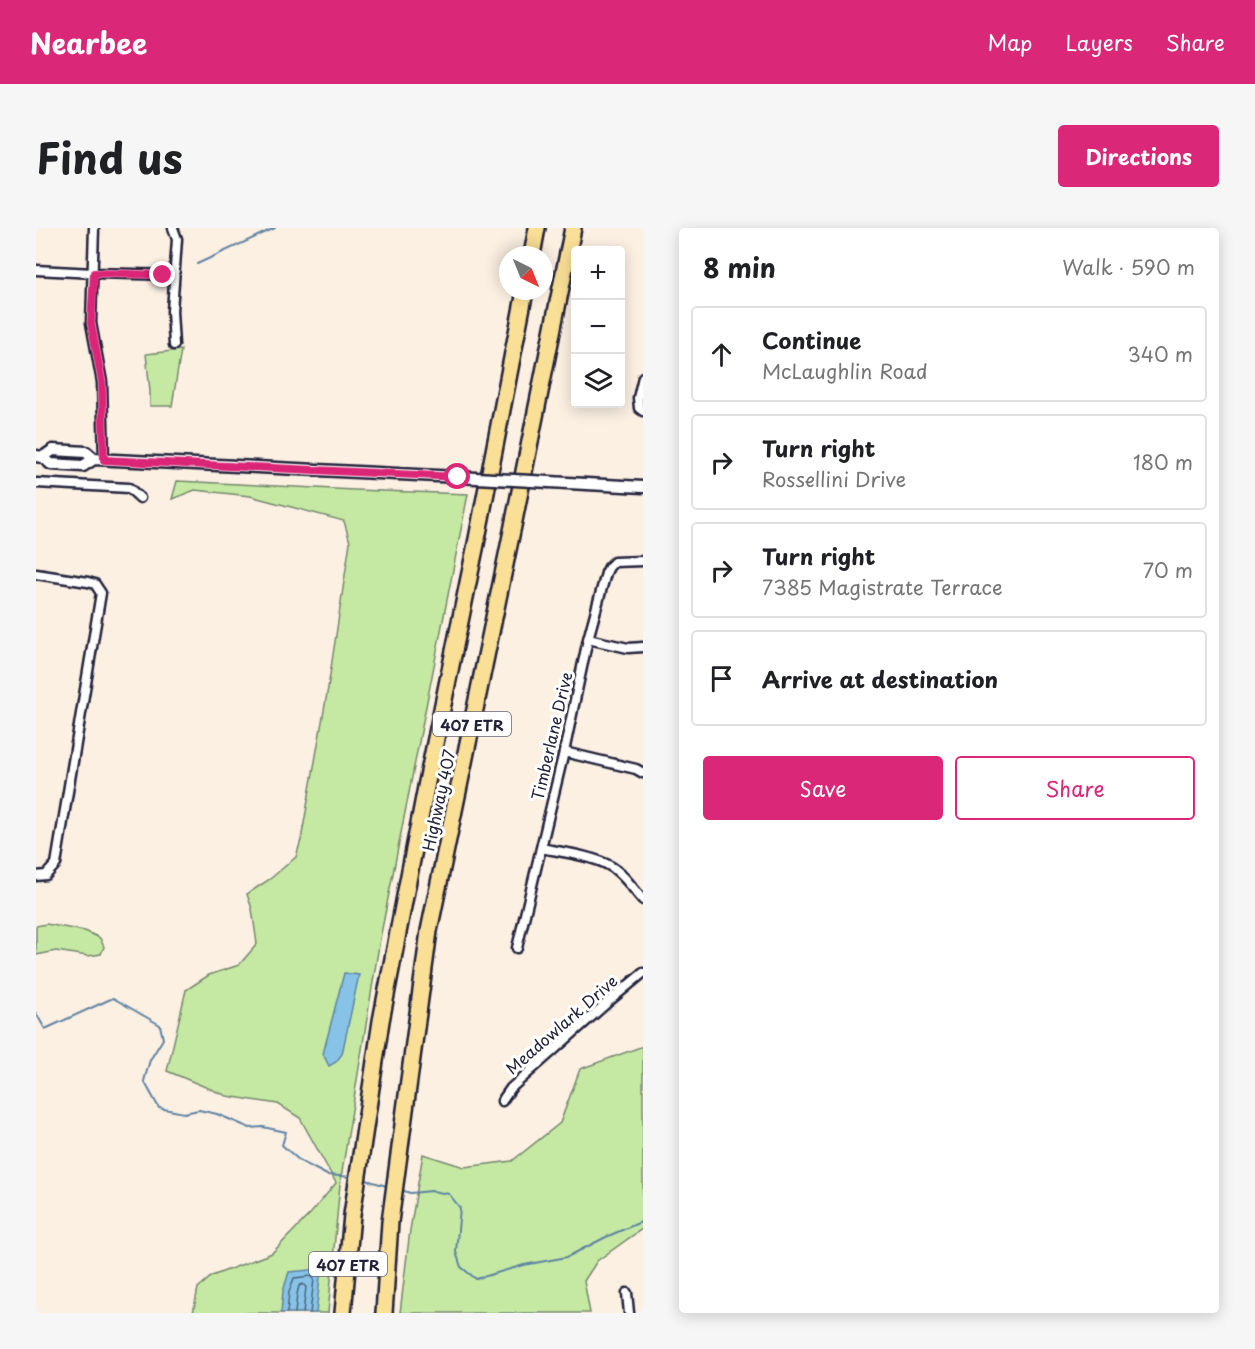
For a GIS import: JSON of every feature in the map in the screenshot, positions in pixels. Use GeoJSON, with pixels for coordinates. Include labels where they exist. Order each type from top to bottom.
{"type":"FeatureCollection","features":[{"type":"Feature","properties":{"kind":"highway"},"geometry":{"type":"LineString","coordinates":[[534,246],[537,228]]}},
{"type":"Feature","properties":{"kind":"highway","name":"Highway 407"},"geometry":{"type":"LineString","coordinates":[[384,1312],[390,1222],[429,931],[573,228]]}},
{"type":"Feature","properties":{"kind":"highway","name":"Highway 407"},"geometry":{"type":"LineString","coordinates":[[343,1313],[359,1161],[381,1021],[523,300]]}},
{"type":"Feature","properties":{"kind":"street"},"geometry":{"type":"LineString","coordinates":[[94,228],[91,323],[102,382],[99,459]]}},
{"type":"Feature","properties":{"kind":"street"},"geometry":{"type":"LineString","coordinates":[[173,228],[177,239],[172,311],[174,345]]}},
{"type":"Feature","properties":{"kind":"street"},"geometry":{"type":"LineString","coordinates":[[36,270],[174,275]]}},
{"type":"Feature","properties":{"kind":"street"},"geometry":{"type":"LineString","coordinates":[[643,377],[638,398],[639,408],[643,411]]}},
{"type":"Feature","properties":{"kind":"street"},"geometry":{"type":"LineString","coordinates":[[39,457],[51,464],[83,466],[99,459],[643,487]]}},
{"type":"Feature","properties":{"kind":"street"},"geometry":{"type":"LineString","coordinates":[[36,483],[129,488],[140,498]]}},
{"type":"Feature","properties":{"kind":"street","name":"Timberlane Drive"},"geometry":{"type":"LineString","coordinates":[[517,948],[564,752],[588,639],[609,567],[614,562],[643,561]]}},
{"type":"Feature","properties":{"kind":"street"},"geometry":{"type":"LineString","coordinates":[[36,574],[95,584],[101,593],[56,864],[46,875],[36,876]]}},
{"type":"Feature","properties":{"kind":"street"},"geometry":{"type":"LineString","coordinates":[[588,639],[628,648],[643,647]]}},
{"type":"Feature","properties":{"kind":"street"},"geometry":{"type":"LineString","coordinates":[[564,752],[636,769],[643,773]]}},
{"type":"Feature","properties":{"kind":"street"},"geometry":{"type":"LineString","coordinates":[[541,848],[611,866],[643,900]]}},
{"type":"Feature","properties":{"kind":"street","name":"Meadowlark Drive"},"geometry":{"type":"LineString","coordinates":[[502,1101],[511,1088],[643,973]]}},
{"type":"Feature","properties":{"kind":"street"},"geometry":{"type":"LineString","coordinates":[[627,1293],[629,1313]]}},
{"type":"Feature","properties":{"kind":"green space"},"geometry":{"type":"Polygon","coordinates":[[[181,350],[172,406],[150,406],[146,354],[181,350]]]}},
{"type":"Feature","properties":{"kind":"green space"},"geometry":{"type":"Polygon","coordinates":[[[177,481],[468,494],[380,939],[340,1184],[328,1313],[193,1313],[198,1288],[212,1276],[272,1253],[336,1183],[300,1118],[278,1104],[227,1096],[167,1071],[186,990],[209,975],[239,965],[257,944],[252,909],[247,894],[270,879],[296,857],[328,688],[350,542],[344,521],[250,496],[195,490],[172,499],[177,481]]]}},
{"type":"Feature","properties":{"kind":"green space"},"geometry":{"type":"Polygon","coordinates":[[[46,924],[85,931],[100,938],[104,947],[101,954],[88,956],[56,951],[36,955],[36,926],[46,924]]]}},
{"type":"Feature","properties":{"kind":"green space"},"geometry":{"type":"Polygon","coordinates":[[[643,1046],[643,1228],[597,1261],[584,1281],[590,1313],[400,1313],[410,1230],[423,1154],[464,1167],[512,1161],[560,1123],[580,1069],[643,1046]]]}},
{"type":"Feature","properties":{"kind":"water"},"geometry":{"type":"Polygon","coordinates":[[[344,973],[359,975],[342,1054],[336,1062],[329,1066],[323,1054],[344,973]]]}},
{"type":"Feature","properties":{"kind":"water"},"geometry":{"type":"Polygon","coordinates":[[[321,1269],[316,1313],[281,1313],[283,1291],[289,1272],[321,1269]]]}},
{"type":"Feature","properties":{"kind":"waterway"},"geometry":{"type":"LineString","coordinates":[[197,264],[275,228]]}},
{"type":"Feature","properties":{"kind":"waterway"},"geometry":{"type":"LineString","coordinates":[[36,1013],[45,1029],[113,998],[160,1025],[163,1039],[150,1060],[144,1081],[159,1108],[184,1113],[199,1110],[217,1114],[250,1128],[263,1127],[286,1132],[282,1145],[300,1161],[327,1175],[352,1177]]}},
{"type":"Feature","properties":{"kind":"waterway"},"geometry":{"type":"LineString","coordinates":[[363,1179],[390,1187]]}},
{"type":"Feature","properties":{"kind":"waterway"},"geometry":{"type":"LineString","coordinates":[[401,1190],[410,1193],[432,1191],[449,1194],[460,1208],[456,1252],[461,1267],[476,1279],[524,1265],[567,1257],[643,1221]]}},
{"type":"Feature","properties":{"kind":"route"},"geometry":{"type":"LineString","coordinates":[[163,275],[94,273],[91,323],[102,382],[104,460],[458,477]]}}]}
